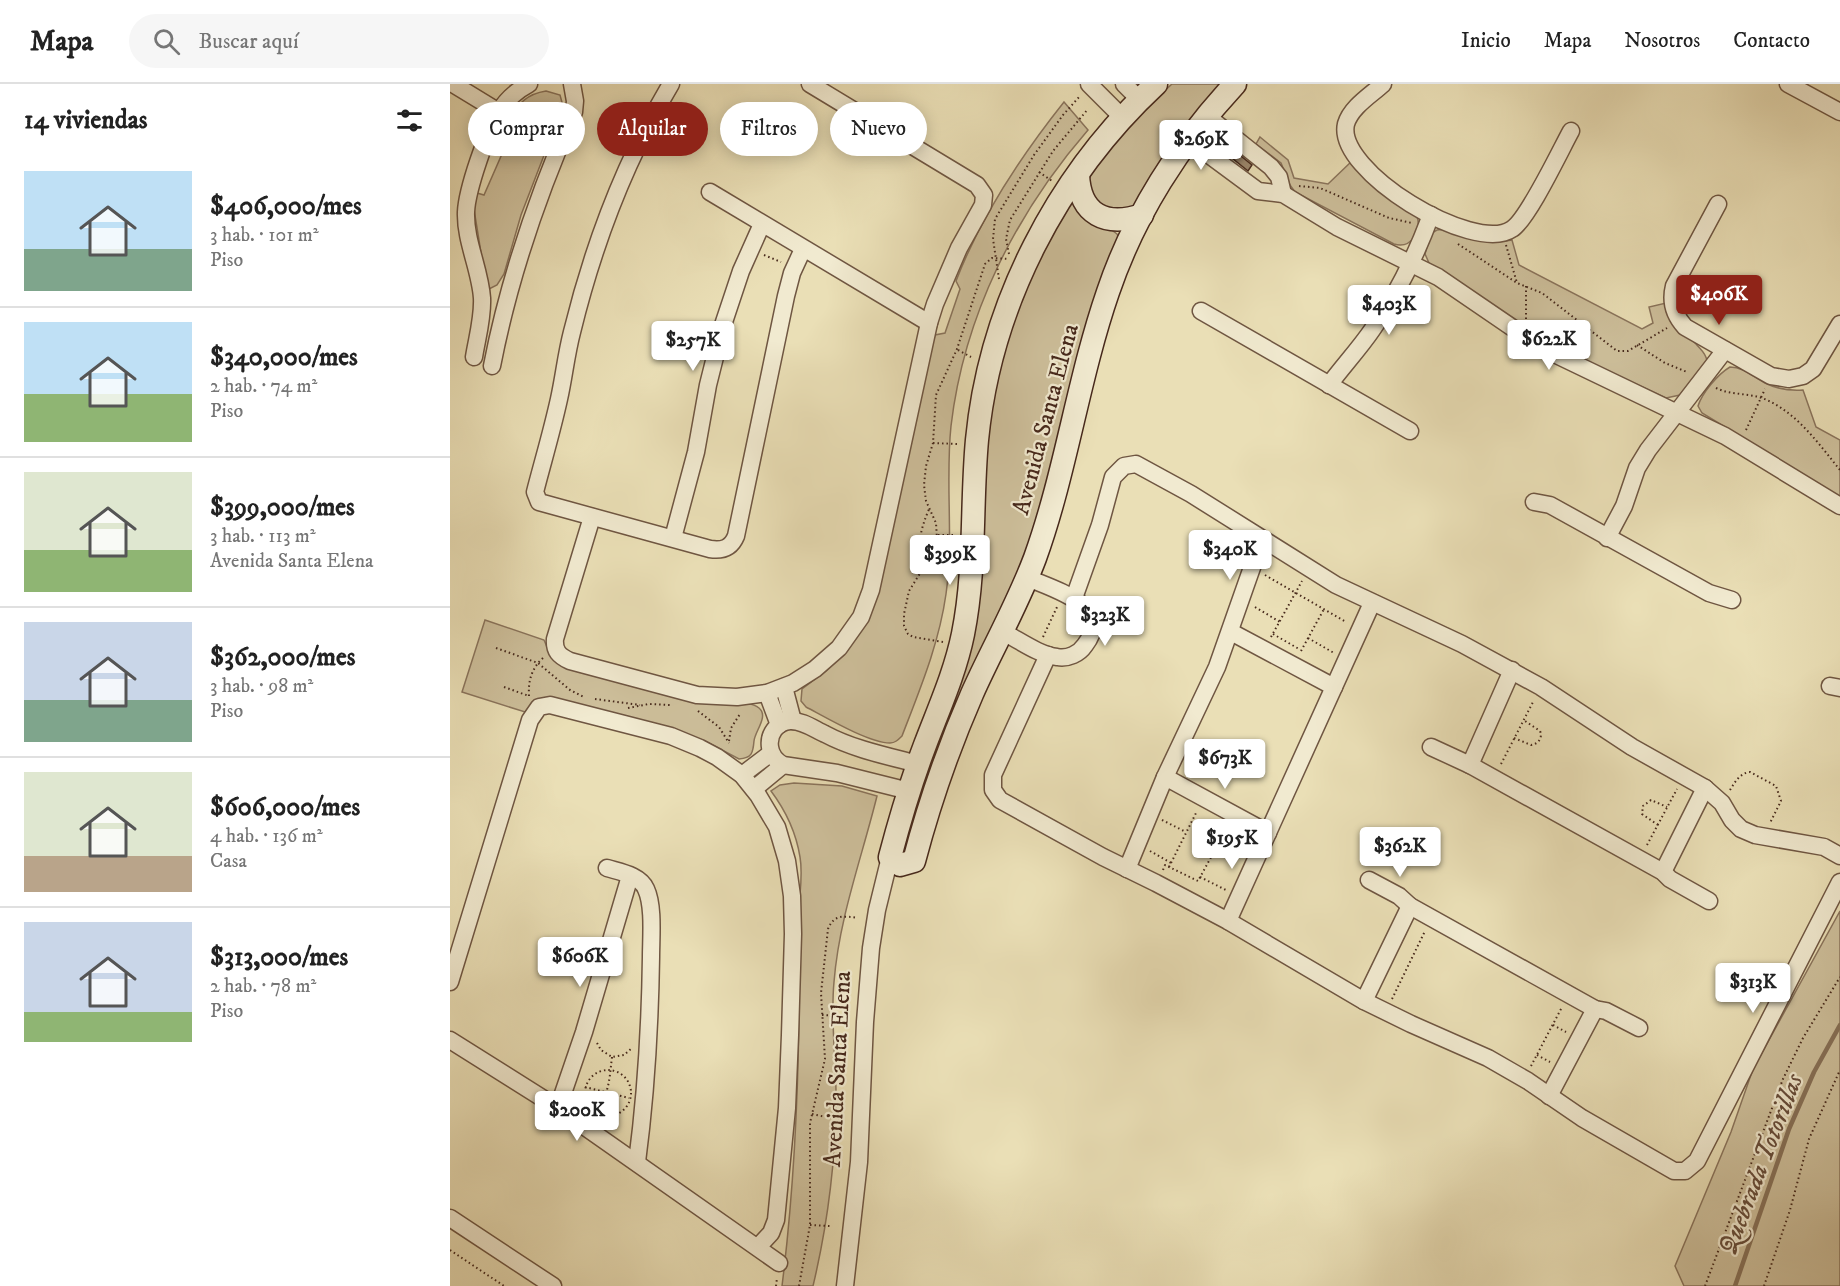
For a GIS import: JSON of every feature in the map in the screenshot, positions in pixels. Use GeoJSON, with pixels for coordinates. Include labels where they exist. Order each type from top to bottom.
{"type":"FeatureCollection","features":[{"type":"Feature","properties":{"kind":"street"},"geometry":{"type":"LineString","coordinates":[[453,84],[483,102]]}},
{"type":"Feature","properties":{"kind":"street"},"geometry":{"type":"LineString","coordinates":[[507,102],[513,94],[529,84]]}},
{"type":"Feature","properties":{"kind":"street"},"geometry":{"type":"LineString","coordinates":[[492,366],[504,305],[531,219],[553,158],[574,112],[572,84]]}},
{"type":"Feature","properties":{"kind":"street"},"geometry":{"type":"LineString","coordinates":[[671,84],[627,169],[598,240],[571,335],[553,427],[535,492],[537,499],[542,504],[716,550],[725,549],[734,542],[779,324],[803,249]]}},
{"type":"Feature","properties":{"kind":"street"},"geometry":{"type":"LineString","coordinates":[[592,518],[555,639],[556,651],[570,661],[697,695],[722,698],[759,694],[784,687],[815,669],[839,648],[855,627],[866,607],[883,543],[929,323],[946,275],[983,205],[983,191],[977,185],[810,84]]}},
{"type":"Feature","properties":{"kind":"street"},"geometry":{"type":"LineString","coordinates":[[1089,84],[1123,118]]}},
{"type":"Feature","properties":{"kind":"street"},"geometry":{"type":"LineString","coordinates":[[1124,84],[1140,100]]}},
{"type":"Feature","properties":{"kind":"street","name":"Avenida Santa Elena"},"geometry":{"type":"LineString","coordinates":[[845,1286],[859,1162],[865,1022],[870,958],[877,910],[909,791],[951,677],[963,633],[972,564],[977,440],[984,390],[994,350],[1023,269],[1054,210],[1099,145],[1156,84]]}},
{"type":"Feature","properties":{"kind":"street","name":"Avenida Santa Elena"},"geometry":{"type":"LineString","coordinates":[[890,857],[903,866],[914,861],[937,780],[973,693],[1028,578],[1053,499],[1100,317],[1119,263],[1142,215],[1189,140],[1235,84]]}},
{"type":"Feature","properties":{"kind":"street"},"geometry":{"type":"LineString","coordinates":[[1383,84],[1358,105],[1350,116],[1346,137],[1356,156],[1377,178],[1429,220],[1480,233],[1503,233],[1514,228],[1522,219],[1571,131]]}},
{"type":"Feature","properties":{"kind":"street"},"geometry":{"type":"LineString","coordinates":[[1788,84],[1839,108]]}},
{"type":"Feature","properties":{"kind":"street"},"geometry":{"type":"LineString","coordinates":[[1207,116],[1272,167],[1279,177],[1283,194]]}},
{"type":"Feature","properties":{"kind":"street"},"geometry":{"type":"LineString","coordinates":[[1189,140],[1253,188],[1263,192],[1283,194],[1337,227],[1410,263],[1459,291],[1526,338],[1566,361],[1679,412],[1739,444],[1840,506]]}},
{"type":"Feature","properties":{"kind":"street"},"geometry":{"type":"LineString","coordinates":[[474,357],[481,320],[482,298],[468,234],[466,210],[473,178],[482,156]]}},
{"type":"Feature","properties":{"kind":"street"},"geometry":{"type":"LineString","coordinates":[[1078,175],[1079,192],[1083,201],[1100,216],[1115,220],[1142,215]]}},
{"type":"Feature","properties":{"kind":"street"},"geometry":{"type":"LineString","coordinates":[[710,192],[929,323]]}},
{"type":"Feature","properties":{"kind":"street"},"geometry":{"type":"LineString","coordinates":[[1718,204],[1674,286],[1673,304],[1680,321],[1692,331],[1772,376],[1789,379],[1808,373],[1816,365],[1840,324]]}},
{"type":"Feature","properties":{"kind":"street"},"geometry":{"type":"LineString","coordinates":[[1329,384],[1373,329],[1410,263],[1429,220]]}},
{"type":"Feature","properties":{"kind":"street"},"geometry":{"type":"LineString","coordinates":[[673,538],[696,452],[714,356],[732,295],[762,224]]}},
{"type":"Feature","properties":{"kind":"street"},"geometry":{"type":"LineString","coordinates":[[482,298],[490,304],[504,305]]}},
{"type":"Feature","properties":{"kind":"street"},"geometry":{"type":"LineString","coordinates":[[1202,311],[1410,431]]}},
{"type":"Feature","properties":{"kind":"street"},"geometry":{"type":"LineString","coordinates":[[1607,538],[1624,506],[1637,468],[1648,450],[1725,350]]}},
{"type":"Feature","properties":{"kind":"street"},"geometry":{"type":"LineString","coordinates":[[1069,596],[1094,541],[1113,477],[1124,466],[1136,464],[1191,494],[1336,585],[1462,644],[1541,687],[1632,747],[1705,788],[1722,803],[1741,829],[1763,837],[1824,848],[1840,856]]}},
{"type":"Feature","properties":{"kind":"street"},"geometry":{"type":"LineString","coordinates":[[1534,502],[1550,505],[1709,593],[1732,600]]}},
{"type":"Feature","properties":{"kind":"street"},"geometry":{"type":"LineString","coordinates":[[1127,869],[1149,813],[1202,701],[1231,632],[1262,539]]}},
{"type":"Feature","properties":{"kind":"street"},"geometry":{"type":"LineString","coordinates":[[1003,632],[1042,652],[1060,658],[1068,657],[1083,649],[1088,642],[1091,635],[1091,620],[1086,607],[1069,596],[1028,578]]}},
{"type":"Feature","properties":{"kind":"street"},"geometry":{"type":"LineString","coordinates":[[1228,921],[1372,603]]}},
{"type":"Feature","properties":{"kind":"street"},"geometry":{"type":"LineString","coordinates":[[1231,632],[1264,650],[1297,658],[1334,687]]}},
{"type":"Feature","properties":{"kind":"street"},"geometry":{"type":"LineString","coordinates":[[1042,652],[993,775],[993,790],[1000,800],[1228,921],[1364,1001],[1468,1048],[1524,1079],[1582,1118],[1669,1169],[1679,1171],[1689,1169],[1697,1161],[1840,882]]}},
{"type":"Feature","properties":{"kind":"street"},"geometry":{"type":"LineString","coordinates":[[1470,765],[1512,670]]}},
{"type":"Feature","properties":{"kind":"street"},"geometry":{"type":"LineString","coordinates":[[784,687],[786,723]]}},
{"type":"Feature","properties":{"kind":"street"},"geometry":{"type":"LineString","coordinates":[[759,694],[786,723]]}},
{"type":"Feature","properties":{"kind":"street"},"geometry":{"type":"LineString","coordinates":[[450,982],[530,720],[532,703],[542,706],[550,705],[671,736],[700,748],[738,772],[754,789],[768,810],[783,844],[790,878],[793,914],[789,1066],[782,1171],[774,1228],[758,1247]]}},
{"type":"Feature","properties":{"kind":"street"},"geometry":{"type":"LineString","coordinates":[[777,759],[770,740],[771,734],[786,723],[805,724],[832,738],[862,749],[918,764]]}},
{"type":"Feature","properties":{"kind":"street"},"geometry":{"type":"LineString","coordinates":[[1431,747],[1470,765],[1663,872],[1670,879],[1709,901]]}},
{"type":"Feature","properties":{"kind":"street"},"geometry":{"type":"LineString","coordinates":[[738,772],[777,759],[909,791]]}},
{"type":"Feature","properties":{"kind":"street"},"geometry":{"type":"LineString","coordinates":[[754,789],[777,759]]}},
{"type":"Feature","properties":{"kind":"street"},"geometry":{"type":"LineString","coordinates":[[1165,777],[1268,833]]}},
{"type":"Feature","properties":{"kind":"street"},"geometry":{"type":"LineString","coordinates":[[1663,872],[1705,788]]}},
{"type":"Feature","properties":{"kind":"street"},"geometry":{"type":"LineString","coordinates":[[607,868],[639,880],[647,890],[651,925],[651,976],[637,1100],[637,1162]]}},
{"type":"Feature","properties":{"kind":"street"},"geometry":{"type":"LineString","coordinates":[[558,1108],[602,976],[630,876]]}},
{"type":"Feature","properties":{"kind":"street"},"geometry":{"type":"LineString","coordinates":[[1369,880],[1399,896],[1410,906],[1431,918],[1595,1009],[1606,1011],[1639,1028]]}},
{"type":"Feature","properties":{"kind":"street"},"geometry":{"type":"LineString","coordinates":[[1364,1001],[1410,906]]}},
{"type":"Feature","properties":{"kind":"street"},"geometry":{"type":"LineString","coordinates":[[1550,1096],[1595,1009]]}},
{"type":"Feature","properties":{"kind":"street"},"geometry":{"type":"LineString","coordinates":[[450,1040],[558,1108],[779,1263]]}},
{"type":"Feature","properties":{"kind":"street"},"geometry":{"type":"LineString","coordinates":[[450,1218],[553,1286]]}},
{"type":"Feature","properties":{"kind":"path"},"geometry":{"type":"LineString","coordinates":[[999,281],[993,232],[999,212],[1048,134],[1089,84]]}},
{"type":"Feature","properties":{"kind":"path"},"geometry":{"type":"LineString","coordinates":[[943,642],[913,637],[904,627],[906,602],[914,581],[934,551],[938,535],[936,522],[926,501],[924,485],[933,443],[936,395],[957,349],[984,267],[988,261],[996,258],[1010,259],[1006,244],[1006,231],[1010,220],[1038,172],[1088,109]]}},
{"type":"Feature","properties":{"kind":"path"},"geometry":{"type":"LineString","coordinates":[[1038,172],[1054,182]]}},
{"type":"Feature","properties":{"kind":"path"},"geometry":{"type":"LineString","coordinates":[[1283,194],[1302,186],[1320,188],[1396,221],[1429,220]]}},
{"type":"Feature","properties":{"kind":"path"},"geometry":{"type":"LineString","coordinates":[[1503,233],[1517,283]]}},
{"type":"Feature","properties":{"kind":"path"},"geometry":{"type":"LineString","coordinates":[[1456,243],[1517,283],[1542,293],[1614,350],[1624,352],[1680,321]]}},
{"type":"Feature","properties":{"kind":"path"},"geometry":{"type":"LineString","coordinates":[[750,248],[785,264],[796,265]]}},
{"type":"Feature","properties":{"kind":"path"},"geometry":{"type":"LineString","coordinates":[[1526,286],[1526,338]]}},
{"type":"Feature","properties":{"kind":"path"},"geometry":{"type":"LineString","coordinates":[[1637,345],[1665,363],[1688,372],[1724,392],[1761,398],[1810,432],[1840,470]]}},
{"type":"Feature","properties":{"kind":"path"},"geometry":{"type":"LineString","coordinates":[[957,349],[971,357]]}},
{"type":"Feature","properties":{"kind":"path"},"geometry":{"type":"LineString","coordinates":[[1739,444],[1772,376]]}},
{"type":"Feature","properties":{"kind":"path"},"geometry":{"type":"LineString","coordinates":[[933,443],[957,444]]}},
{"type":"Feature","properties":{"kind":"path"},"geometry":{"type":"LineString","coordinates":[[922,569],[920,539],[930,507]]}},
{"type":"Feature","properties":{"kind":"path"},"geometry":{"type":"LineString","coordinates":[[938,535],[955,535]]}},
{"type":"Feature","properties":{"kind":"path"},"geometry":{"type":"LineString","coordinates":[[1252,568],[1360,630]]}},
{"type":"Feature","properties":{"kind":"path"},"geometry":{"type":"LineString","coordinates":[[1264,650],[1296,593]]}},
{"type":"Feature","properties":{"kind":"path"},"geometry":{"type":"LineString","coordinates":[[1042,652],[1069,596]]}},
{"type":"Feature","properties":{"kind":"path"},"geometry":{"type":"LineString","coordinates":[[1242,599],[1280,622]]}},
{"type":"Feature","properties":{"kind":"path"},"geometry":{"type":"LineString","coordinates":[[1273,634],[1297,658],[1324,609]]}},
{"type":"Feature","properties":{"kind":"path"},"geometry":{"type":"LineString","coordinates":[[1308,638],[1347,660]]}},
{"type":"Feature","properties":{"kind":"path"},"geometry":{"type":"LineString","coordinates":[[496,648],[538,663],[562,684],[578,694],[597,700],[640,705],[675,705]]}},
{"type":"Feature","properties":{"kind":"path"},"geometry":{"type":"LineString","coordinates":[[532,703],[530,678],[538,663],[556,651]]}},
{"type":"Feature","properties":{"kind":"path"},"geometry":{"type":"LineString","coordinates":[[504,687],[532,703]]}},
{"type":"Feature","properties":{"kind":"path"},"geometry":{"type":"LineString","coordinates":[[1493,778],[1541,687]]}},
{"type":"Feature","properties":{"kind":"path"},"geometry":{"type":"LineString","coordinates":[[729,743],[734,721],[759,694]]}},
{"type":"Feature","properties":{"kind":"path"},"geometry":{"type":"LineString","coordinates":[[626,708],[640,705]]}},
{"type":"Feature","properties":{"kind":"path"},"geometry":{"type":"LineString","coordinates":[[693,709],[720,727],[738,763],[738,772]]}},
{"type":"Feature","properties":{"kind":"path"},"geometry":{"type":"LineString","coordinates":[[1514,738],[1532,745],[1540,739],[1541,733],[1538,728],[1524,720]]}},
{"type":"Feature","properties":{"kind":"path"},"geometry":{"type":"LineString","coordinates":[[1722,803],[1735,782],[1746,772],[1776,786],[1781,801],[1763,837]]}},
{"type":"Feature","properties":{"kind":"path"},"geometry":{"type":"LineString","coordinates":[[1639,859],[1684,776]]}},
{"type":"Feature","properties":{"kind":"path"},"geometry":{"type":"LineString","coordinates":[[1169,867],[1203,798]]}},
{"type":"Feature","properties":{"kind":"path"},"geometry":{"type":"LineString","coordinates":[[1658,825],[1644,817],[1641,812],[1642,806],[1651,800],[1667,807]]}},
{"type":"Feature","properties":{"kind":"path"},"geometry":{"type":"LineString","coordinates":[[1149,813],[1186,832]]}},
{"type":"Feature","properties":{"kind":"path"},"geometry":{"type":"LineString","coordinates":[[1156,883],[1165,865],[1198,881],[1234,815]]}},
{"type":"Feature","properties":{"kind":"path"},"geometry":{"type":"LineString","coordinates":[[1137,844],[1171,862]]}},
{"type":"Feature","properties":{"kind":"path"},"geometry":{"type":"LineString","coordinates":[[1216,847],[1252,867]]}},
{"type":"Feature","properties":{"kind":"path"},"geometry":{"type":"LineString","coordinates":[[1200,877],[1239,897]]}},
{"type":"Feature","properties":{"kind":"path"},"geometry":{"type":"LineString","coordinates":[[799,1286],[810,1225],[809,1167],[812,1114],[825,1059],[822,976],[828,929],[833,921],[842,916],[858,918]]}},
{"type":"Feature","properties":{"kind":"path"},"geometry":{"type":"LineString","coordinates":[[1386,1012],[1431,918]]}},
{"type":"Feature","properties":{"kind":"path"},"geometry":{"type":"LineString","coordinates":[[1705,1286],[1783,1078],[1803,1038],[1840,977]]}},
{"type":"Feature","properties":{"kind":"path"},"geometry":{"type":"LineString","coordinates":[[1524,1079],[1569,994]]}},
{"type":"Feature","properties":{"kind":"path"},"geometry":{"type":"LineString","coordinates":[[822,1015],[845,1016]]}},
{"type":"Feature","properties":{"kind":"path"},"geometry":{"type":"LineString","coordinates":[[595,1036],[601,1050],[612,1057],[624,1055],[634,1045]]}},
{"type":"Feature","properties":{"kind":"path"},"geometry":{"type":"LineString","coordinates":[[584,1126],[605,1099],[612,1057]]}},
{"type":"Feature","properties":{"kind":"path"},"geometry":{"type":"LineString","coordinates":[[610,1070],[621,1074],[637,1100],[616,1114],[605,1116],[595,1112],[585,1098],[585,1087],[595,1074],[610,1070]]}},
{"type":"Feature","properties":{"kind":"path"},"geometry":{"type":"LineString","coordinates":[[1764,1286],[1790,1210],[1809,1139],[1840,1070]]}},
{"type":"Feature","properties":{"kind":"path"},"geometry":{"type":"LineString","coordinates":[[567,1082],[637,1100]]}},
{"type":"Feature","properties":{"kind":"path"},"geometry":{"type":"LineString","coordinates":[[812,1114],[840,1120]]}},
{"type":"Feature","properties":{"kind":"path"},"geometry":{"type":"LineString","coordinates":[[810,1225],[830,1227]]}},
{"type":"Feature","properties":{"kind":"path"},"geometry":{"type":"LineString","coordinates":[[450,1250],[504,1286]]}},
{"type":"Feature","properties":{"kind":"shaded area"},"geometry":{"type":"Polygon","coordinates":[[[1172,84],[1223,84],[1137,204],[1127,211],[1096,205],[1088,179],[1127,129],[1172,84]]]}},
{"type":"Feature","properties":{"kind":"shaded area"},"geometry":{"type":"Polygon","coordinates":[[[546,91],[560,95],[562,102],[523,102],[539,92],[546,91]]]}},
{"type":"Feature","properties":{"kind":"shaded area"},"geometry":{"type":"Polygon","coordinates":[[[1064,102],[1088,130],[1062,162],[1016,231],[981,305],[958,385],[951,426],[948,573],[939,631],[902,736],[890,743],[881,742],[847,729],[806,707],[801,701],[802,689],[826,671],[848,649],[935,335],[945,333],[960,289],[956,281],[966,257],[1003,187],[1064,102]]]}},
{"type":"Feature","properties":{"kind":"shaded area"},"geometry":{"type":"Polygon","coordinates":[[[1260,137],[1288,160],[1294,178],[1328,184],[1352,161],[1417,216],[1418,228],[1414,238],[1405,244],[1394,244],[1295,192],[1281,163],[1256,144],[1260,137]]]}},
{"type":"Feature","properties":{"kind":"shaded area"},"geometry":{"type":"Polygon","coordinates":[[[501,156],[544,156],[521,215],[504,274],[497,285],[489,289],[486,284],[474,209],[477,193],[484,195],[501,156]]]}},
{"type":"Feature","properties":{"kind":"shaded area"},"geometry":{"type":"Polygon","coordinates":[[[1071,200],[1117,234],[1120,239],[1031,544],[943,736],[939,737],[983,487],[995,379],[1027,282],[1071,200]]]}},
{"type":"Feature","properties":{"kind":"shaded area"},"geometry":{"type":"Polygon","coordinates":[[[1446,229],[1486,241],[1512,240],[1519,265],[1642,329],[1653,323],[1649,307],[1666,303],[1707,361],[1680,395],[1666,398],[1532,336],[1429,263],[1425,254],[1430,234],[1446,229]]]}},
{"type":"Feature","properties":{"kind":"shaded area"},"geometry":{"type":"Polygon","coordinates":[[[1730,367],[1744,370],[1774,387],[1803,390],[1816,427],[1840,440],[1840,497],[1702,413],[1698,406],[1703,395],[1730,367]]]}},
{"type":"Feature","properties":{"kind":"shaded area"},"geometry":{"type":"Polygon","coordinates":[[[485,620],[544,640],[551,656],[714,702],[754,705],[762,711],[763,715],[752,752],[749,756],[739,759],[703,740],[534,702],[525,712],[462,692],[485,620]]]}},
{"type":"Feature","properties":{"kind":"shaded area"},"geometry":{"type":"Polygon","coordinates":[[[794,783],[842,786],[877,796],[846,911],[837,958],[833,997],[836,1090],[834,1151],[826,1219],[813,1286],[782,1286],[791,1202],[796,1117],[801,870],[793,830],[771,791],[780,785],[794,783]]]}},
{"type":"Feature","properties":{"kind":"shaded area"},"geometry":{"type":"Polygon","coordinates":[[[1840,911],[1840,1286],[1684,1286],[1675,1266],[1731,1132],[1753,1069],[1840,911]]]}},
{"type":"Feature","properties":{"kind":"building"},"geometry":{"type":"Polygon","coordinates":[[[1236,152],[1252,165],[1248,171],[1232,158],[1236,152]]]}},
{"type":"Feature","properties":{"kind":"waterway","name":"Quebrada Totorillas"},"geometry":{"type":"LineString","coordinates":[[1735,1286],[1789,1129],[1814,1072],[1840,1025]]}}]}
